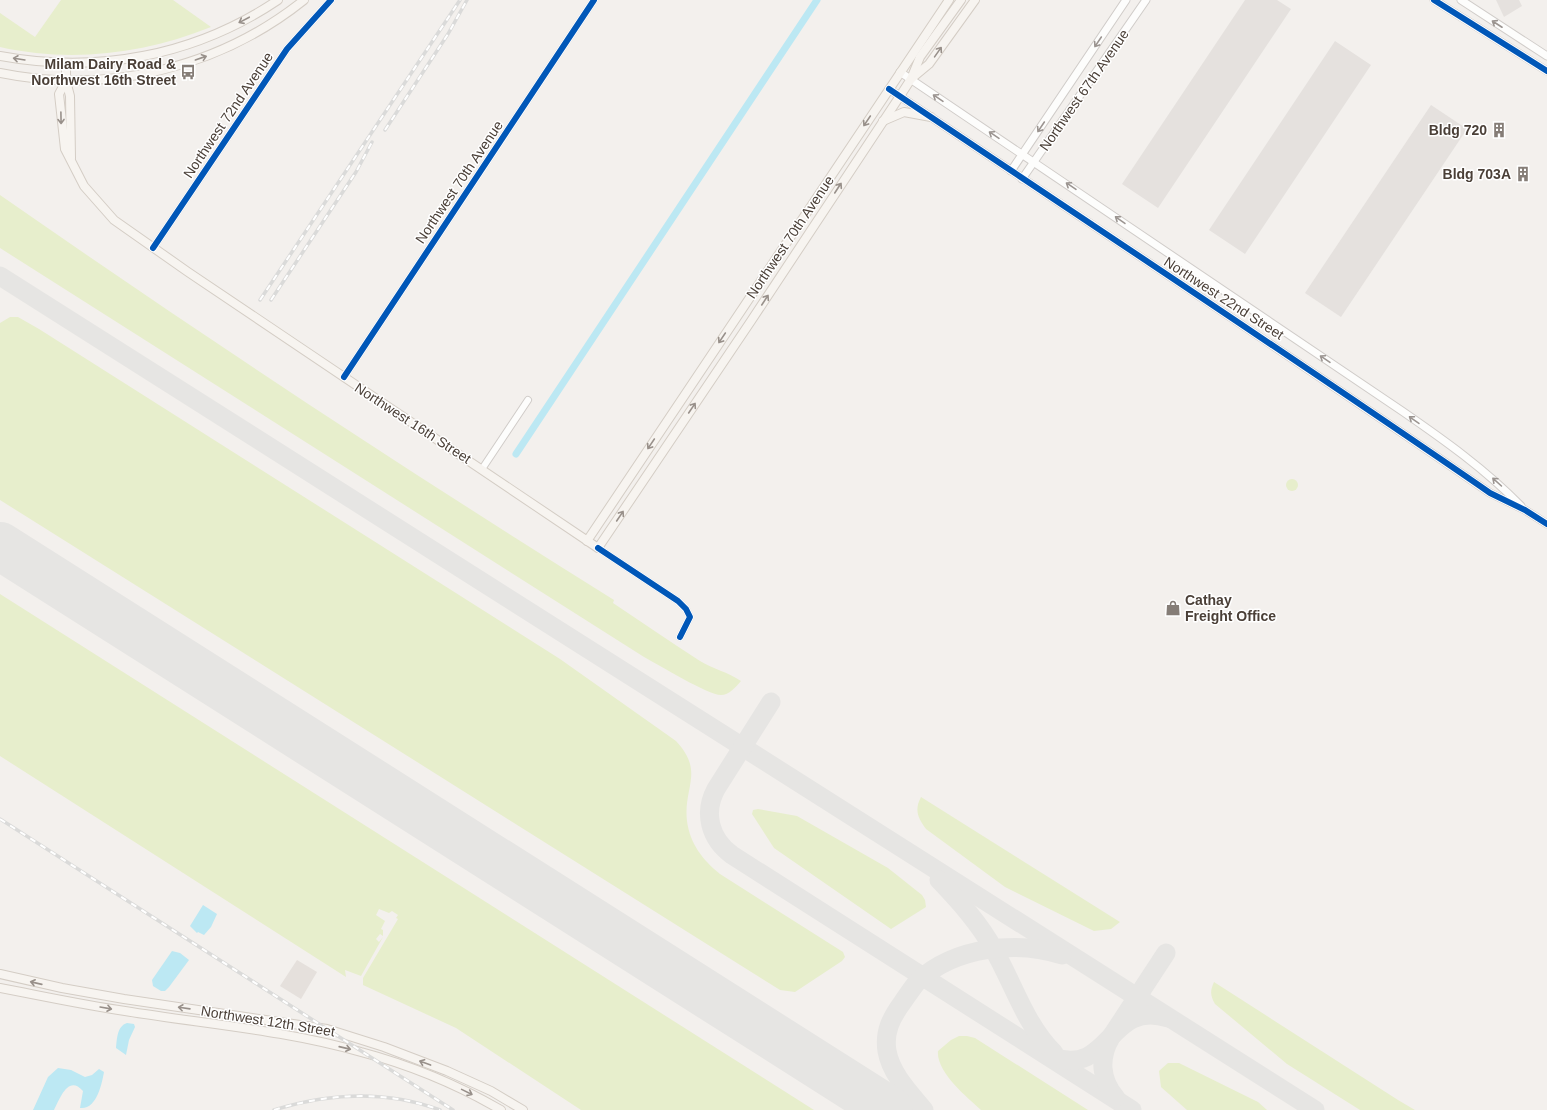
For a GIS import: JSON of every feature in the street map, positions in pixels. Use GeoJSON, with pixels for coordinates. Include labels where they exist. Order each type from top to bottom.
{"type":"FeatureCollection","features":[{"type":"Feature","properties":{"kind":"main road"},"geometry":{"type":"LineString","coordinates":[[0,56],[66,64],[123,60],[175,49],[223,31],[278,0]]}},
{"type":"Feature","properties":{"kind":"main road"},"geometry":{"type":"LineString","coordinates":[[0,73],[66,81],[109,79],[167,69],[205,57],[256,34],[275,23],[304,0]]}},
{"type":"Feature","properties":{"kind":"main road","name":"Northwest 70th Avenue"},"geometry":{"type":"LineString","coordinates":[[587,541],[949,0]]}},
{"type":"Feature","properties":{"kind":"main road"},"geometry":{"type":"LineString","coordinates":[[911,79],[920,57],[961,0]]}},
{"type":"Feature","properties":{"kind":"main road"},"geometry":{"type":"LineString","coordinates":[[911,79],[930,64],[975,0]]}},
{"type":"Feature","properties":{"kind":"main road","name":"Northwest 16th Street"},"geometry":{"type":"LineString","coordinates":[[66,64],[66,81],[70,96],[71,160],[84,186],[105,212],[153,248],[598,548]]}},
{"type":"Feature","properties":{"kind":"main road","name":"Northwest 70th Avenue"},"geometry":{"type":"LineString","coordinates":[[598,548],[751,321],[911,79]]}},
{"type":"Feature","properties":{"kind":"main road"},"geometry":{"type":"LineString","coordinates":[[882,122],[904,112],[931,117]]}},
{"type":"Feature","properties":{"kind":"main road","name":"Northwest 12th Street"},"geometry":{"type":"LineString","coordinates":[[0,974],[62,988],[124,999],[327,1029],[384,1047],[447,1071],[491,1091],[523,1110]]}},
{"type":"Feature","properties":{"kind":"main road","name":"Northwest 12th Street"},"geometry":{"type":"LineString","coordinates":[[0,988],[126,1012],[299,1038],[346,1048],[414,1070],[450,1084],[501,1110]]}},
{"type":"Feature","properties":{"kind":"street","name":"Northwest 72nd Avenue"},"geometry":{"type":"LineString","coordinates":[[153,248],[287,49],[331,0]]}},
{"type":"Feature","properties":{"kind":"street","name":"Northwest 70th Avenue"},"geometry":{"type":"LineString","coordinates":[[344,377],[594,0]]}},
{"type":"Feature","properties":{"kind":"street","name":"Northwest 67th Avenue"},"geometry":{"type":"LineString","coordinates":[[1011,171],[1126,0]]}},
{"type":"Feature","properties":{"kind":"street","name":"Northwest 67th Avenue"},"geometry":{"type":"LineString","coordinates":[[1022,179],[1146,0]]}},
{"type":"Feature","properties":{"kind":"street"},"geometry":{"type":"LineString","coordinates":[[1434,0],[1547,71]]}},
{"type":"Feature","properties":{"kind":"street"},"geometry":{"type":"LineString","coordinates":[[1461,0],[1547,56]]}},
{"type":"Feature","properties":{"kind":"street","name":"Northwest 22nd Street"},"geometry":{"type":"LineString","coordinates":[[900,72],[1446,442],[1497,482],[1525,510]]}},
{"type":"Feature","properties":{"kind":"street","name":"Northwest 22nd Street"},"geometry":{"type":"LineString","coordinates":[[889,89],[1274,346],[1490,493],[1525,510],[1547,524]]}},
{"type":"Feature","properties":{"kind":"street"},"geometry":{"type":"LineString","coordinates":[[482,469],[528,400]]}},
{"type":"Feature","properties":{"kind":"street","name":"Northwest 16th Street"},"geometry":{"type":"LineString","coordinates":[[598,548],[678,601],[686,608],[690,617],[680,637]]}},
{"type":"Feature","properties":{"kind":"shaded area"},"geometry":{"type":"Polygon","coordinates":[[[1245,0],[1277,0],[1291,9],[1158,208],[1122,184],[1245,0]]]}},
{"type":"Feature","properties":{"kind":"shaded area"},"geometry":{"type":"Polygon","coordinates":[[[1496,0],[1519,0],[1522,6],[1504,17],[1496,0]]]}},
{"type":"Feature","properties":{"kind":"shaded area"},"geometry":{"type":"Polygon","coordinates":[[[1335,41],[1371,65],[1245,254],[1209,230],[1335,41]]]}},
{"type":"Feature","properties":{"kind":"shaded area"},"geometry":{"type":"Polygon","coordinates":[[[1431,105],[1467,129],[1341,317],[1305,293],[1431,105]]]}},
{"type":"Feature","properties":{"kind":"shaded area"},"geometry":{"type":"Polygon","coordinates":[[[297,960],[317,972],[301,999],[280,986],[297,960]]]}},
{"type":"Feature","properties":{"kind":"green space"},"geometry":{"type":"Polygon","coordinates":[[[61,0],[173,0],[211,27],[160,44],[107,53],[80,55],[54,54],[27,52],[0,47],[0,13],[35,37],[61,0]]]}},
{"type":"Feature","properties":{"kind":"green space"},"geometry":{"type":"Polygon","coordinates":[[[0,195],[151,299],[304,401],[459,502],[614,600],[613,603],[689,654],[705,664],[741,681],[727,694],[715,694],[695,685],[644,657],[0,248],[0,195]]]}},
{"type":"Feature","properties":{"kind":"green space"},"geometry":{"type":"Polygon","coordinates":[[[10,317],[18,317],[39,329],[560,659],[676,741],[685,752],[691,771],[687,821],[691,837],[698,851],[720,874],[843,952],[845,957],[842,961],[795,992],[780,990],[0,500],[0,323],[10,317]]]}},
{"type":"Feature","properties":{"kind":"green space"},"geometry":{"type":"Polygon","coordinates":[[[1290,479],[1294,479],[1298,485],[1294,491],[1290,491],[1286,487],[1286,483],[1290,479]]]}},
{"type":"Feature","properties":{"kind":"green space"},"geometry":{"type":"Polygon","coordinates":[[[0,594],[814,1110],[581,1110],[456,1028],[363,985],[363,978],[398,919],[396,918],[398,915],[392,911],[389,913],[379,909],[376,915],[385,921],[381,929],[383,930],[383,936],[380,934],[376,939],[379,942],[383,937],[361,976],[345,970],[346,977],[0,756],[0,594]]]}},
{"type":"Feature","properties":{"kind":"green space"},"geometry":{"type":"Polygon","coordinates":[[[921,797],[1120,922],[1111,929],[1094,931],[1005,887],[926,829],[917,810],[921,797]]]}},
{"type":"Feature","properties":{"kind":"green space"},"geometry":{"type":"Polygon","coordinates":[[[758,809],[797,816],[888,868],[922,895],[925,900],[926,907],[891,929],[774,848],[752,814],[753,810],[758,809]]]}},
{"type":"Feature","properties":{"kind":"green space"},"geometry":{"type":"Polygon","coordinates":[[[1214,982],[1415,1110],[1360,1110],[1287,1064],[1215,1004],[1211,993],[1214,982]]]}},
{"type":"Feature","properties":{"kind":"green space"},"geometry":{"type":"Polygon","coordinates":[[[959,1036],[975,1038],[1088,1110],[981,1110],[954,1084],[942,1067],[939,1059],[938,1051],[951,1040],[959,1036]]]}},
{"type":"Feature","properties":{"kind":"green space"},"geometry":{"type":"Polygon","coordinates":[[[1168,1063],[1179,1063],[1258,1102],[1267,1110],[1187,1110],[1161,1087],[1159,1071],[1168,1063]]]}},
{"type":"Feature","properties":{"kind":"water"},"geometry":{"type":"Polygon","coordinates":[[[203,905],[217,914],[211,927],[204,935],[198,932],[197,933],[190,926],[203,905]]]}},
{"type":"Feature","properties":{"kind":"water"},"geometry":{"type":"Polygon","coordinates":[[[172,951],[180,953],[189,960],[169,987],[165,991],[161,991],[153,986],[152,980],[172,951]]]}},
{"type":"Feature","properties":{"kind":"water"},"geometry":{"type":"Polygon","coordinates":[[[127,1023],[134,1024],[135,1027],[129,1040],[126,1055],[116,1048],[119,1030],[127,1023]]]}},
{"type":"Feature","properties":{"kind":"water"},"geometry":{"type":"Polygon","coordinates":[[[58,1068],[71,1070],[85,1077],[92,1075],[99,1069],[104,1072],[98,1095],[91,1105],[80,1108],[83,1091],[78,1086],[73,1085],[65,1090],[54,1110],[33,1110],[48,1077],[58,1068]]]}},
{"type":"Feature","properties":{"kind":"waterway"},"geometry":{"type":"LineString","coordinates":[[516,454],[817,0]]}},
{"type":"Feature","properties":{"kind":"taxiway"},"geometry":{"type":"LineString","coordinates":[[0,276],[1315,1110]]}},
{"type":"Feature","properties":{"kind":"taxiway"},"geometry":{"type":"LineString","coordinates":[[771,702],[716,789],[712,798],[710,807],[711,825],[718,841],[724,849],[1132,1110]]}},
{"type":"Feature","properties":{"kind":"taxiway"},"geometry":{"type":"LineString","coordinates":[[939,880],[976,922],[988,940],[1035,1030],[1054,1053]]}},
{"type":"Feature","properties":{"kind":"taxiway"},"geometry":{"type":"LineString","coordinates":[[924,1110],[907,1090],[892,1068],[886,1044],[889,1026],[892,1020],[918,981],[950,960],[987,950],[1025,948],[1044,950],[1062,955]]}},
{"type":"Feature","properties":{"kind":"taxiway"},"geometry":{"type":"LineString","coordinates":[[1116,1098],[1104,1076],[1104,1052],[1111,1037],[1166,953]]}},
{"type":"Feature","properties":{"kind":"taxiway"},"geometry":{"type":"LineString","coordinates":[[1053,1057],[1072,1060],[1087,1057],[1121,1027],[1133,1019],[1148,1015],[1168,1018]]}},
{"type":"Feature","properties":{"kind":"runway"},"geometry":{"type":"LineString","coordinates":[[0,546],[889,1110]]}},
{"type":"Feature","properties":{"kind":"railway"},"geometry":{"type":"LineString","coordinates":[[260,300],[460,0]]}},
{"type":"Feature","properties":{"kind":"railway"},"geometry":{"type":"LineString","coordinates":[[385,130],[448,34],[467,0]]}},
{"type":"Feature","properties":{"kind":"railway"},"geometry":{"type":"LineString","coordinates":[[271,300],[356,172],[372,142]]}},
{"type":"Feature","properties":{"kind":"railway"},"geometry":{"type":"LineString","coordinates":[[0,819],[453,1110]]}},
{"type":"Feature","properties":{"kind":"railway"},"geometry":{"type":"LineString","coordinates":[[274,1110],[316,1100],[357,1096],[399,1099],[440,1110]]}},
{"type":"Feature","properties":{"kind":"cycle path"},"geometry":{"type":"LineString","coordinates":[[153,248],[287,49],[331,0]]}},
{"type":"Feature","properties":{"kind":"cycle path"},"geometry":{"type":"LineString","coordinates":[[344,377],[594,0]]}},
{"type":"Feature","properties":{"kind":"cycle path"},"geometry":{"type":"LineString","coordinates":[[1434,0],[1547,71]]}},
{"type":"Feature","properties":{"kind":"cycle path"},"geometry":{"type":"LineString","coordinates":[[889,89],[1265,340],[1490,493],[1525,510],[1547,524]]}},
{"type":"Feature","properties":{"kind":"cycle path"},"geometry":{"type":"LineString","coordinates":[[598,548],[678,601],[686,609],[690,617],[680,637]]}},
{"type":"Feature","properties":{"kind":"place","name":"Milam Dairy Road & Northwest 16th Street"},"geometry":{"type":"Point","coordinates":[188,72]}},
{"type":"Feature","properties":{"kind":"place","name":"Bldg 720"},"geometry":{"type":"Point","coordinates":[1499,130]}},
{"type":"Feature","properties":{"kind":"place","name":"Bldg 703A"},"geometry":{"type":"Point","coordinates":[1523,174]}},
{"type":"Feature","properties":{"kind":"place","name":"Cathay Freight Office"},"geometry":{"type":"Point","coordinates":[1173,608]}}]}
